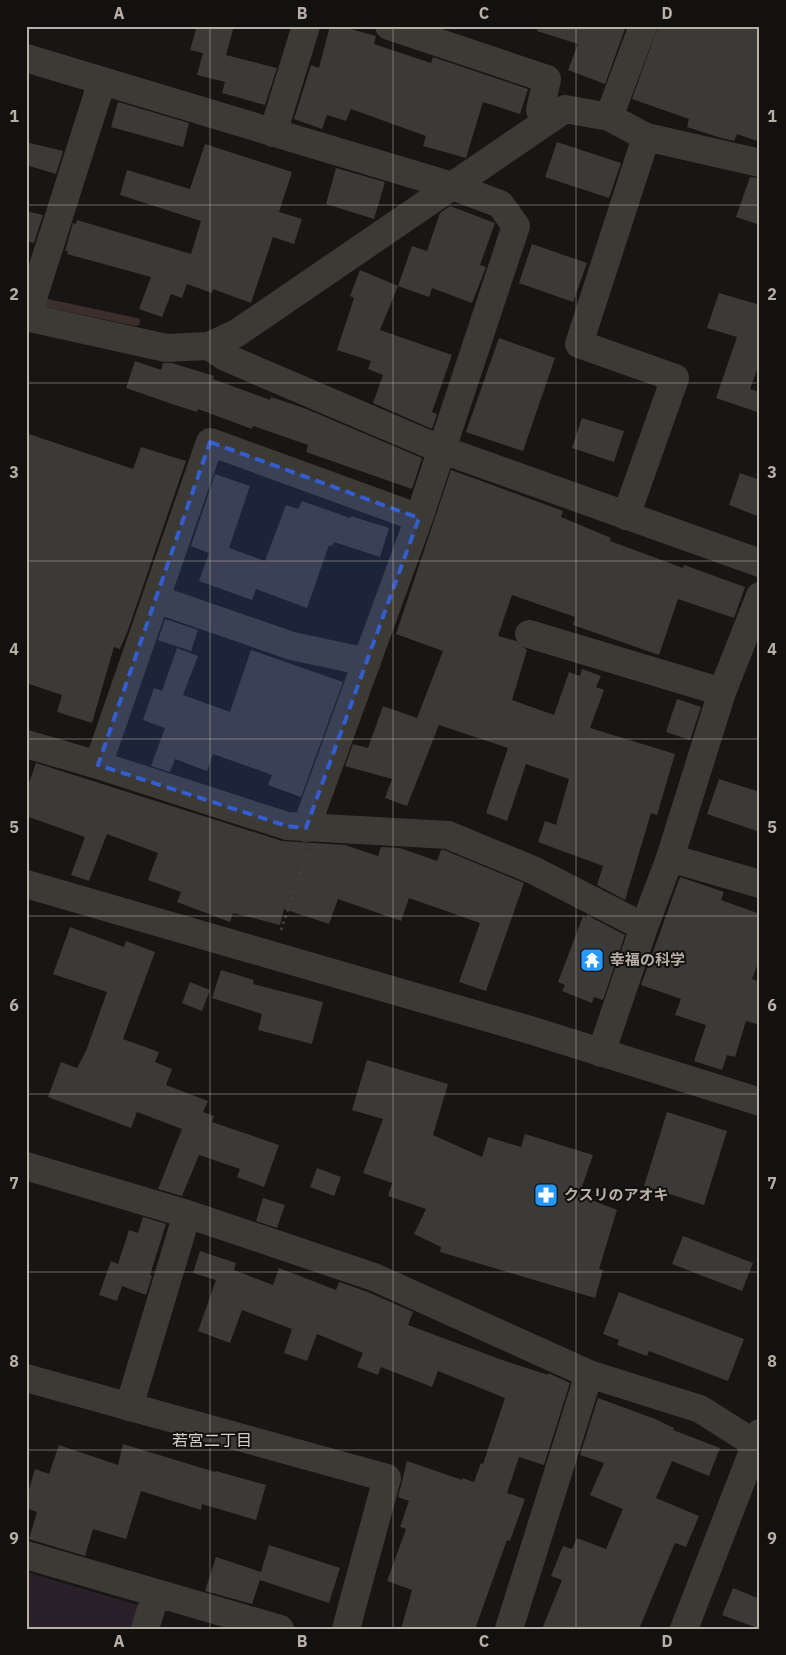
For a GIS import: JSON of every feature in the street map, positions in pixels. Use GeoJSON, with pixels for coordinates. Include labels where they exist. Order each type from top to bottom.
{"type":"FeatureCollection","features":[{"type":"Feature","properties":{"kind":"street"},"geometry":{"type":"LineString","coordinates":[[273,133],[306,26]]}},
{"type":"Feature","properties":{"kind":"street"},"geometry":{"type":"LineString","coordinates":[[389,26],[547,79],[540,110],[548,121]]}},
{"type":"Feature","properties":{"kind":"street"},"geometry":{"type":"LineString","coordinates":[[609,117],[643,26]]}},
{"type":"Feature","properties":{"kind":"street"},"geometry":{"type":"LineString","coordinates":[[26,58],[452,186],[500,204],[516,226],[440,449],[419,518],[366,662],[311,828]]}},
{"type":"Feature","properties":{"kind":"street"},"geometry":{"type":"LineString","coordinates":[[102,81],[29,309],[166,348],[209,346],[237,333],[565,109],[609,117],[646,137],[760,163]]}},
{"type":"Feature","properties":{"kind":"street"},"geometry":{"type":"LineString","coordinates":[[626,516],[675,378],[579,344],[646,137]]}},
{"type":"Feature","properties":{"kind":"street"},"geometry":{"type":"LineString","coordinates":[[209,346],[225,357],[440,449],[760,564]]}},
{"type":"Feature","properties":{"kind":"street"},"geometry":{"type":"LineString","coordinates":[[98,764],[210,442],[419,518]]}},
{"type":"Feature","properties":{"kind":"street"},"geometry":{"type":"LineString","coordinates":[[602,1053],[644,927],[670,858],[722,692],[760,596]]}},
{"type":"Feature","properties":{"kind":"street"},"geometry":{"type":"LineString","coordinates":[[156,599],[292,646],[366,662]]}},
{"type":"Feature","properties":{"kind":"street"},"geometry":{"type":"LineString","coordinates":[[529,634],[722,692]]}},
{"type":"Feature","properties":{"kind":"street"},"geometry":{"type":"LineString","coordinates":[[26,744],[98,764],[287,826],[448,835],[533,870],[644,927]]}},
{"type":"Feature","properties":{"kind":"street"},"geometry":{"type":"LineString","coordinates":[[670,858],[760,884]]}},
{"type":"Feature","properties":{"kind":"street"},"geometry":{"type":"LineString","coordinates":[[26,884],[272,954],[760,1102]]}},
{"type":"Feature","properties":{"kind":"street"},"geometry":{"type":"LineString","coordinates":[[26,1166],[187,1214],[374,1276],[589,1374],[700,1408],[758,1442],[684,1629]]}},
{"type":"Feature","properties":{"kind":"street"},"geometry":{"type":"LineString","coordinates":[[129,1407],[187,1214]]}},
{"type":"Feature","properties":{"kind":"street"},"geometry":{"type":"LineString","coordinates":[[508,1629],[589,1374]]}},
{"type":"Feature","properties":{"kind":"street"},"geometry":{"type":"LineString","coordinates":[[26,1378],[387,1478],[346,1629]]}},
{"type":"Feature","properties":{"kind":"street"},"geometry":{"type":"LineString","coordinates":[[26,1556],[280,1629]]}},
{"type":"Feature","properties":{"kind":"street"},"geometry":{"type":"LineString","coordinates":[[145,1629],[156,1593]]}},
{"type":"Feature","properties":{"kind":"path"},"geometry":{"type":"LineString","coordinates":[[272,954],[311,828]]}},
{"type":"Feature","properties":{"kind":"highlighted area"},"geometry":{"type":"Polygon","coordinates":[[[210,442],[419,518],[306,828],[287,826],[98,765],[210,442]]]}},
{"type":"Feature","properties":{"kind":"shaded area"},"geometry":{"type":"Polygon","coordinates":[[[26,1572],[144,1607],[138,1629],[26,1629],[26,1572]]]}},
{"type":"Feature","properties":{"kind":"building"},"geometry":{"type":"Polygon","coordinates":[[[197,26],[234,26],[226,55],[277,68],[265,105],[222,93],[225,82],[197,75],[203,53],[190,50],[197,26]]]}},
{"type":"Feature","properties":{"kind":"building"},"geometry":{"type":"Polygon","coordinates":[[[330,26],[340,26],[376,36],[374,44],[431,63],[433,57],[528,89],[520,114],[483,102],[466,158],[423,146],[426,136],[351,109],[346,121],[327,115],[322,129],[294,119],[311,65],[319,68],[330,26]]]}},
{"type":"Feature","properties":{"kind":"building"},"geometry":{"type":"Polygon","coordinates":[[[538,26],[626,26],[605,84],[568,70],[578,44],[537,31],[538,26]]]}},
{"type":"Feature","properties":{"kind":"building"},"geometry":{"type":"Polygon","coordinates":[[[658,26],[760,26],[760,142],[737,134],[734,141],[687,127],[689,119],[632,99],[658,26]]]}},
{"type":"Feature","properties":{"kind":"building"},"geometry":{"type":"Polygon","coordinates":[[[118,102],[189,123],[183,147],[111,127],[118,102]]]}},
{"type":"Feature","properties":{"kind":"building"},"geometry":{"type":"Polygon","coordinates":[[[26,142],[63,151],[56,174],[26,165],[26,142]]]}},
{"type":"Feature","properties":{"kind":"building"},"geometry":{"type":"Polygon","coordinates":[[[557,142],[621,163],[609,198],[545,177],[557,142]]]}},
{"type":"Feature","properties":{"kind":"building"},"geometry":{"type":"Polygon","coordinates":[[[205,144],[292,172],[279,212],[302,219],[294,244],[273,237],[251,303],[213,289],[212,293],[187,284],[182,298],[171,294],[162,317],[139,309],[151,277],[67,254],[68,251],[65,251],[73,223],[76,224],[77,220],[191,254],[201,221],[120,195],[127,170],[190,189],[205,144]]]}},
{"type":"Feature","properties":{"kind":"building"},"geometry":{"type":"Polygon","coordinates":[[[336,168],[385,182],[374,219],[326,204],[336,168]]]}},
{"type":"Feature","properties":{"kind":"building"},"geometry":{"type":"Polygon","coordinates":[[[750,177],[760,178],[760,225],[736,217],[750,177]]]}},
{"type":"Feature","properties":{"kind":"building"},"geometry":{"type":"Polygon","coordinates":[[[450,206],[495,223],[480,265],[486,267],[472,303],[432,288],[429,297],[398,286],[412,246],[427,251],[440,213],[450,206]]]}},
{"type":"Feature","properties":{"kind":"building"},"geometry":{"type":"Polygon","coordinates":[[[26,211],[43,215],[34,243],[26,241],[26,211]]]}},
{"type":"Feature","properties":{"kind":"building"},"geometry":{"type":"Polygon","coordinates":[[[532,244],[587,263],[573,302],[519,283],[532,244]]]}},
{"type":"Feature","properties":{"kind":"building"},"geometry":{"type":"Polygon","coordinates":[[[360,270],[398,286],[380,330],[452,355],[432,412],[437,414],[432,429],[373,403],[383,375],[368,369],[371,361],[337,350],[354,298],[350,296],[360,270]]]}},
{"type":"Feature","properties":{"kind":"building"},"geometry":{"type":"Polygon","coordinates":[[[719,293],[760,305],[760,362],[750,389],[760,392],[760,413],[716,398],[737,337],[707,328],[719,293]]]}},
{"type":"Feature","properties":{"kind":"building"},"geometry":{"type":"Polygon","coordinates":[[[499,338],[555,358],[523,451],[466,432],[499,338]]]}},
{"type":"Feature","properties":{"kind":"building"},"geometry":{"type":"Polygon","coordinates":[[[135,361],[161,370],[163,363],[172,363],[214,376],[213,379],[270,400],[271,397],[304,408],[422,458],[412,489],[306,452],[308,445],[253,426],[252,429],[198,409],[197,412],[126,388],[135,361]]]}},
{"type":"Feature","properties":{"kind":"building"},"geometry":{"type":"Polygon","coordinates":[[[582,418],[624,431],[614,462],[572,448],[582,418]]]}},
{"type":"Feature","properties":{"kind":"building"},"geometry":{"type":"Polygon","coordinates":[[[26,433],[133,469],[141,447],[186,461],[128,630],[120,649],[114,647],[92,723],[57,712],[62,695],[26,683],[26,433]]]}},
{"type":"Feature","properties":{"kind":"building"},"geometry":{"type":"Polygon","coordinates":[[[451,470],[563,511],[561,517],[611,538],[610,541],[683,568],[684,565],[745,587],[734,618],[678,599],[659,655],[573,625],[575,617],[512,595],[498,636],[516,641],[527,650],[512,700],[554,715],[569,672],[580,676],[582,669],[601,676],[596,687],[604,690],[590,728],[675,754],[657,815],[651,813],[625,900],[597,885],[603,866],[538,842],[545,821],[556,825],[569,779],[526,764],[507,821],[486,813],[508,748],[439,725],[407,806],[385,798],[392,779],[345,766],[353,744],[368,748],[383,706],[417,718],[443,651],[396,634],[451,470]]]}},
{"type":"Feature","properties":{"kind":"building"},"geometry":{"type":"Polygon","coordinates":[[[740,473],[760,480],[760,517],[729,505],[740,473]]]}},
{"type":"Feature","properties":{"kind":"building"},"geometry":{"type":"Polygon","coordinates":[[[215,474],[250,486],[229,548],[265,561],[286,505],[298,509],[302,501],[350,518],[351,516],[389,528],[380,557],[334,542],[332,546],[329,545],[307,608],[256,589],[252,600],[199,581],[209,553],[191,546],[215,474]]]}},
{"type":"Feature","properties":{"kind":"building"},"geometry":{"type":"Polygon","coordinates":[[[165,619],[198,630],[191,651],[158,640],[165,619]]]}},
{"type":"Feature","properties":{"kind":"building"},"geometry":{"type":"Polygon","coordinates":[[[177,648],[198,656],[183,695],[230,712],[251,650],[343,682],[301,797],[268,785],[272,775],[213,754],[207,771],[175,759],[170,772],[151,766],[165,728],[143,720],[154,688],[162,691],[177,648]]]}},
{"type":"Feature","properties":{"kind":"building"},"geometry":{"type":"Polygon","coordinates":[[[677,699],[701,707],[690,740],[666,732],[677,699]]]}},
{"type":"Feature","properties":{"kind":"building"},"geometry":{"type":"Polygon","coordinates":[[[36,763],[282,841],[345,845],[378,856],[381,847],[400,848],[437,861],[441,850],[444,850],[524,883],[486,991],[459,982],[480,923],[409,898],[401,921],[338,899],[329,924],[284,909],[280,925],[233,913],[230,922],[177,902],[181,892],[148,880],[158,853],[107,834],[89,881],[71,875],[85,837],[26,816],[26,791],[36,763]]]}},
{"type":"Feature","properties":{"kind":"building"},"geometry":{"type":"Polygon","coordinates":[[[719,779],[760,792],[760,832],[707,814],[719,779]]]}},
{"type":"Feature","properties":{"kind":"building"},"geometry":{"type":"Polygon","coordinates":[[[680,877],[724,892],[721,900],[760,914],[760,958],[752,979],[760,982],[760,1025],[746,1021],[735,1057],[727,1055],[722,1070],[694,1061],[706,1025],[675,1015],[681,999],[641,985],[680,877]]]}},
{"type":"Feature","properties":{"kind":"building"},"geometry":{"type":"Polygon","coordinates":[[[587,915],[625,935],[603,1000],[594,997],[592,1003],[562,991],[565,985],[558,982],[583,916],[587,918],[587,915]]]}},
{"type":"Feature","properties":{"kind":"building"},"geometry":{"type":"Polygon","coordinates":[[[70,927],[124,947],[126,941],[155,952],[123,1039],[159,1052],[155,1062],[172,1069],[166,1085],[208,1101],[203,1112],[214,1116],[212,1122],[279,1145],[264,1187],[237,1177],[240,1169],[199,1155],[182,1196],[158,1189],[182,1129],[137,1112],[131,1128],[48,1097],[61,1062],[77,1068],[86,1051],[107,992],[53,974],[70,927]]]}},
{"type":"Feature","properties":{"kind":"building"},"geometry":{"type":"Polygon","coordinates":[[[221,970],[254,980],[253,984],[323,1002],[312,1044],[258,1030],[262,1014],[212,998],[221,970]]]}},
{"type":"Feature","properties":{"kind":"building"},"geometry":{"type":"Polygon","coordinates":[[[190,982],[210,990],[202,1011],[182,1003],[190,982]]]}},
{"type":"Feature","properties":{"kind":"building"},"geometry":{"type":"Polygon","coordinates":[[[367,1060],[448,1084],[433,1135],[482,1157],[488,1137],[521,1147],[525,1134],[593,1155],[579,1195],[617,1210],[599,1269],[603,1270],[595,1298],[440,1252],[441,1247],[414,1234],[426,1209],[388,1196],[392,1183],[363,1173],[383,1119],[352,1110],[367,1060]]]}},
{"type":"Feature","properties":{"kind":"building"},"geometry":{"type":"Polygon","coordinates":[[[667,1112],[727,1131],[704,1205],[644,1186],[667,1112]]]}},
{"type":"Feature","properties":{"kind":"building"},"geometry":{"type":"Polygon","coordinates":[[[317,1168],[341,1177],[334,1196],[310,1187],[317,1168]]]}},
{"type":"Feature","properties":{"kind":"building"},"geometry":{"type":"Polygon","coordinates":[[[263,1198],[285,1205],[277,1228],[256,1221],[263,1198]]]}},
{"type":"Feature","properties":{"kind":"building"},"geometry":{"type":"Polygon","coordinates":[[[143,1217],[166,1224],[150,1275],[152,1276],[146,1295],[122,1286],[117,1301],[99,1295],[111,1261],[118,1264],[129,1230],[138,1233],[143,1217]]]}},
{"type":"Feature","properties":{"kind":"building"},"geometry":{"type":"Polygon","coordinates":[[[683,1236],[753,1263],[742,1291],[672,1264],[683,1236]]]}},
{"type":"Feature","properties":{"kind":"building"},"geometry":{"type":"Polygon","coordinates":[[[200,1251],[236,1263],[234,1270],[273,1285],[279,1268],[336,1290],[339,1282],[368,1292],[413,1312],[408,1325],[505,1361],[548,1375],[548,1373],[570,1383],[544,1465],[519,1457],[507,1493],[525,1499],[510,1541],[507,1540],[475,1629],[401,1629],[412,1590],[387,1581],[406,1529],[400,1527],[409,1501],[398,1497],[407,1461],[462,1480],[462,1478],[474,1482],[481,1463],[483,1464],[505,1398],[438,1371],[432,1387],[381,1367],[378,1375],[357,1367],[363,1353],[317,1334],[307,1361],[284,1353],[292,1329],[242,1310],[230,1343],[198,1331],[216,1280],[193,1273],[200,1251]]]}},
{"type":"Feature","properties":{"kind":"building"},"geometry":{"type":"Polygon","coordinates":[[[619,1292],[744,1339],[728,1381],[649,1351],[647,1356],[617,1345],[619,1340],[603,1334],[619,1292]]]}},
{"type":"Feature","properties":{"kind":"building"},"geometry":{"type":"Polygon","coordinates":[[[598,1398],[655,1419],[674,1428],[673,1430],[720,1448],[709,1476],[672,1461],[656,1498],[699,1516],[686,1547],[675,1543],[639,1629],[542,1629],[562,1580],[551,1576],[563,1546],[572,1549],[577,1538],[606,1549],[623,1509],[590,1495],[604,1463],[580,1455],[598,1398]]]}},
{"type":"Feature","properties":{"kind":"building"},"geometry":{"type":"Polygon","coordinates":[[[123,1444],[215,1472],[266,1485],[256,1520],[202,1504],[201,1510],[141,1491],[126,1539],[93,1529],[85,1556],[29,1539],[37,1512],[26,1508],[26,1500],[35,1469],[49,1474],[59,1445],[118,1465],[123,1444]]]}},
{"type":"Feature","properties":{"kind":"building"},"geometry":{"type":"Polygon","coordinates":[[[269,1545],[340,1568],[329,1603],[260,1580],[252,1604],[205,1591],[216,1557],[261,1572],[269,1545]]]}},
{"type":"Feature","properties":{"kind":"building"},"geometry":{"type":"Polygon","coordinates":[[[733,1588],[760,1599],[760,1629],[722,1615],[733,1588]]]}},
{"type":"Feature","properties":{"kind":"waterway"},"geometry":{"type":"LineString","coordinates":[[38,301],[136,322]]}},
{"type":"Feature","properties":{"kind":"place","name":"幸福の科学"},"geometry":{"type":"Point","coordinates":[592,960]}},
{"type":"Feature","properties":{"kind":"place","name":"クスリのアオキ"},"geometry":{"type":"Point","coordinates":[546,1195]}},
{"type":"Feature","properties":{"kind":"district","name":"若宮二丁目"},"geometry":{"type":"Point","coordinates":[212,1440]}}]}
